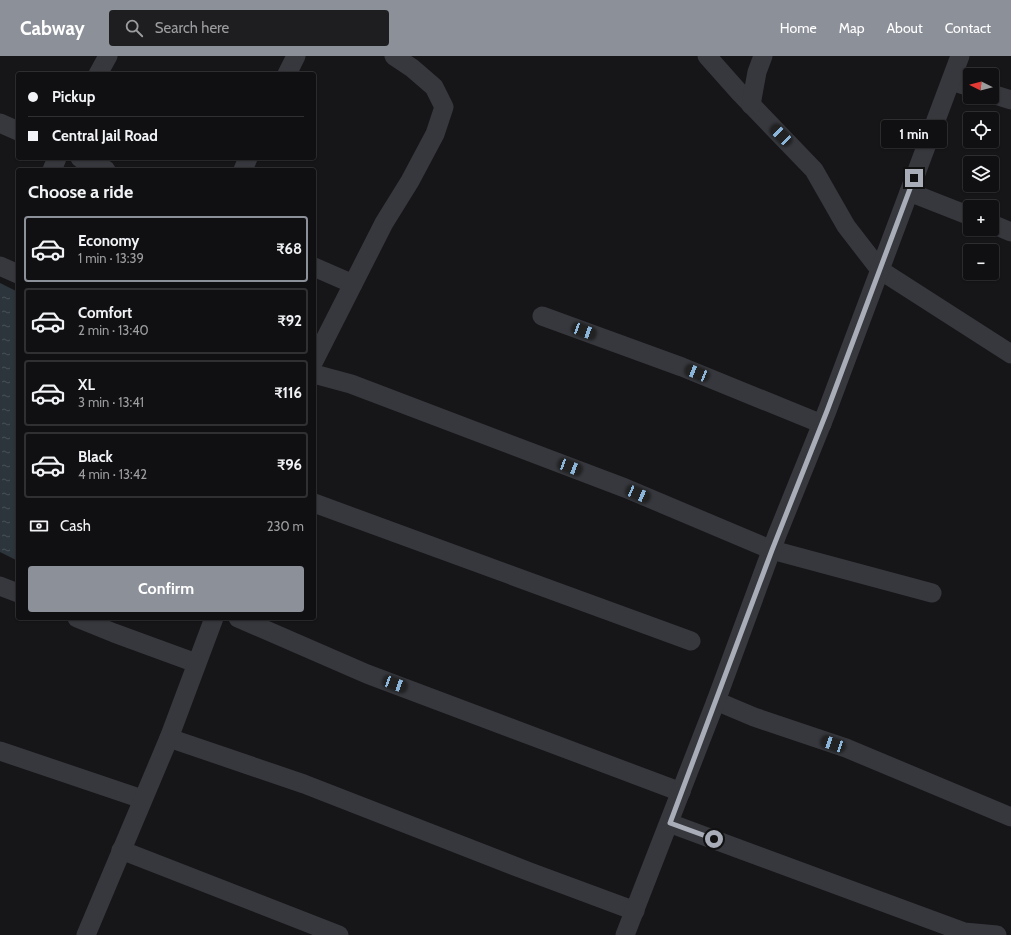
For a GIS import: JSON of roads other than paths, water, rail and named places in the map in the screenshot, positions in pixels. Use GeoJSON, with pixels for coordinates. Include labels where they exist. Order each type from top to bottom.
{"type":"FeatureCollection","features":[{"type":"Feature","properties":{"kind":"street"},"geometry":{"type":"LineString","coordinates":[[99,72],[108,56]]}},
{"type":"Feature","properties":{"kind":"street"},"geometry":{"type":"LineString","coordinates":[[288,72],[296,56]]}},
{"type":"Feature","properties":{"kind":"street"},"geometry":{"type":"LineString","coordinates":[[316,357],[384,223],[410,181],[435,134],[444,107],[434,87],[412,68],[394,56]]}},
{"type":"Feature","properties":{"kind":"street"},"geometry":{"type":"LineString","coordinates":[[707,56],[751,105],[814,170],[846,226],[880,270],[1011,354]]}},
{"type":"Feature","properties":{"kind":"street"},"geometry":{"type":"LineString","coordinates":[[751,105],[757,72],[763,56]]}},
{"type":"Feature","properties":{"kind":"street"},"geometry":{"type":"LineString","coordinates":[[626,935],[670,823],[772,550],[822,424],[960,56]]}},
{"type":"Feature","properties":{"kind":"street"},"geometry":{"type":"LineString","coordinates":[[951,81],[963,85]]}},
{"type":"Feature","properties":{"kind":"street"},"geometry":{"type":"LineString","coordinates":[[999,96],[1011,100]]}},
{"type":"Feature","properties":{"kind":"street"},"geometry":{"type":"LineString","coordinates":[[0,123],[16,130]]}},
{"type":"Feature","properties":{"kind":"street"},"geometry":{"type":"LineString","coordinates":[[84,160],[102,168]]}},
{"type":"Feature","properties":{"kind":"street"},"geometry":{"type":"LineString","coordinates":[[909,192],[963,213]]}},
{"type":"Feature","properties":{"kind":"street"},"geometry":{"type":"LineString","coordinates":[[999,227],[1011,232]]}},
{"type":"Feature","properties":{"kind":"street"},"geometry":{"type":"LineString","coordinates":[[316,268],[353,284]]}},
{"type":"Feature","properties":{"kind":"street"},"geometry":{"type":"LineString","coordinates":[[542,316],[682,367],[822,424]]}},
{"type":"Feature","properties":{"kind":"street"},"geometry":{"type":"LineString","coordinates":[[316,375],[350,384],[618,485],[772,550],[932,593]]}},
{"type":"Feature","properties":{"kind":"street"},"geometry":{"type":"LineString","coordinates":[[316,504],[691,641]]}},
{"type":"Feature","properties":{"kind":"street"},"geometry":{"type":"LineString","coordinates":[[0,586],[16,592]]}},
{"type":"Feature","properties":{"kind":"street"},"geometry":{"type":"LineString","coordinates":[[82,620],[196,663]]}},
{"type":"Feature","properties":{"kind":"street"},"geometry":{"type":"LineString","coordinates":[[86,935],[169,738],[213,620]]}},
{"type":"Feature","properties":{"kind":"street"},"geometry":{"type":"LineString","coordinates":[[243,620],[367,674],[681,792]]}},
{"type":"Feature","properties":{"kind":"street"},"geometry":{"type":"LineString","coordinates":[[716,701],[754,717],[846,748],[1011,818]]}},
{"type":"Feature","properties":{"kind":"street"},"geometry":{"type":"LineString","coordinates":[[169,738],[304,784],[530,872],[635,911]]}},
{"type":"Feature","properties":{"kind":"street"},"geometry":{"type":"LineString","coordinates":[[0,751],[142,800]]}},
{"type":"Feature","properties":{"kind":"street"},"geometry":{"type":"LineString","coordinates":[[670,823],[964,932],[997,935]]}},
{"type":"Feature","properties":{"kind":"street"},"geometry":{"type":"LineString","coordinates":[[121,850],[339,935]]}},
{"type":"Feature","properties":{"kind":"water"},"geometry":{"type":"Polygon","coordinates":[[[0,283],[16,291],[16,560],[0,552],[0,283]]]}}]}
